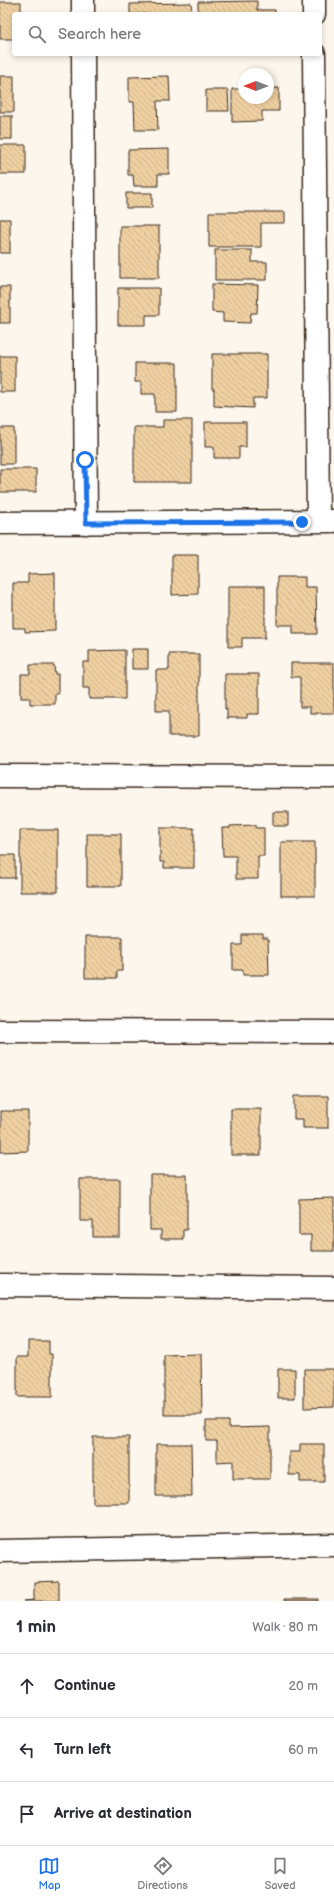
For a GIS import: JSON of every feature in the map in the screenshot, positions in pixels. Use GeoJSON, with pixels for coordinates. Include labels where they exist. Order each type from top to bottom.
{"type":"FeatureCollection","features":[{"type":"Feature","properties":{"kind":"street"},"geometry":{"type":"LineString","coordinates":[[83,0],[83,12]]}},
{"type":"Feature","properties":{"kind":"street"},"geometry":{"type":"LineString","coordinates":[[314,0],[314,12]]}},
{"type":"Feature","properties":{"kind":"street"},"geometry":{"type":"LineString","coordinates":[[83,56],[86,523]]}},
{"type":"Feature","properties":{"kind":"street"},"geometry":{"type":"LineString","coordinates":[[0,523],[326,521],[314,56]]}},
{"type":"Feature","properties":{"kind":"street"},"geometry":{"type":"LineString","coordinates":[[0,776],[334,777]]}},
{"type":"Feature","properties":{"kind":"street"},"geometry":{"type":"LineString","coordinates":[[0,1031],[334,1032]]}},
{"type":"Feature","properties":{"kind":"street"},"geometry":{"type":"LineString","coordinates":[[0,1285],[334,1288]]}},
{"type":"Feature","properties":{"kind":"street"},"geometry":{"type":"LineString","coordinates":[[0,1550],[334,1545]]}},
{"type":"Feature","properties":{"kind":"building"},"geometry":{"type":"Polygon","coordinates":[[[257,1],[257,10],[275,10],[275,12],[198,12],[198,2],[257,1]]]}},
{"type":"Feature","properties":{"kind":"building"},"geometry":{"type":"Polygon","coordinates":[[[0,2],[21,2],[21,12],[12,12],[12,39],[0,39],[0,2]]]}},
{"type":"Feature","properties":{"kind":"building"},"geometry":{"type":"Polygon","coordinates":[[[191,3],[192,12],[130,12],[130,4],[191,3]]]}},
{"type":"Feature","properties":{"kind":"building"},"geometry":{"type":"Polygon","coordinates":[[[0,76],[14,76],[14,112],[0,112],[0,76]]]}},
{"type":"Feature","properties":{"kind":"building"},"geometry":{"type":"Polygon","coordinates":[[[169,76],[170,101],[157,101],[158,130],[135,130],[134,102],[129,102],[129,77],[169,76]]]}},
{"type":"Feature","properties":{"kind":"building"},"geometry":{"type":"Polygon","coordinates":[[[274,88],[279,88],[279,111],[262,111],[262,121],[232,122],[232,89],[238,89],[238,104],[274,104],[274,88]]]}},
{"type":"Feature","properties":{"kind":"building"},"geometry":{"type":"Polygon","coordinates":[[[206,90],[228,90],[229,111],[206,111],[206,90]]]}},
{"type":"Feature","properties":{"kind":"building"},"geometry":{"type":"Polygon","coordinates":[[[0,116],[12,116],[12,139],[0,139],[0,116]]]}},
{"type":"Feature","properties":{"kind":"building"},"geometry":{"type":"Polygon","coordinates":[[[0,145],[26,145],[26,174],[0,174],[0,145]]]}},
{"type":"Feature","properties":{"kind":"building"},"geometry":{"type":"Polygon","coordinates":[[[169,149],[169,174],[158,174],[158,186],[134,186],[133,175],[128,175],[128,150],[169,149]]]}},
{"type":"Feature","properties":{"kind":"building"},"geometry":{"type":"Polygon","coordinates":[[[126,193],[152,193],[152,208],[126,208],[126,193]]]}},
{"type":"Feature","properties":{"kind":"building"},"geometry":{"type":"Polygon","coordinates":[[[209,212],[285,212],[285,223],[261,223],[261,247],[209,247],[209,212]]]}},
{"type":"Feature","properties":{"kind":"building"},"geometry":{"type":"Polygon","coordinates":[[[0,219],[10,219],[10,253],[0,253],[0,219]]]}},
{"type":"Feature","properties":{"kind":"building"},"geometry":{"type":"Polygon","coordinates":[[[120,226],[159,226],[159,278],[120,278],[120,226]]]}},
{"type":"Feature","properties":{"kind":"building"},"geometry":{"type":"Polygon","coordinates":[[[215,250],[252,250],[252,262],[267,262],[267,280],[215,280],[215,250]]]}},
{"type":"Feature","properties":{"kind":"building"},"geometry":{"type":"Polygon","coordinates":[[[212,284],[258,285],[257,313],[251,313],[250,323],[223,322],[223,313],[212,312],[212,284]]]}},
{"type":"Feature","properties":{"kind":"building"},"geometry":{"type":"Polygon","coordinates":[[[0,287],[10,287],[10,323],[0,323],[0,287]]]}},
{"type":"Feature","properties":{"kind":"building"},"geometry":{"type":"Polygon","coordinates":[[[118,288],[159,288],[159,315],[146,315],[146,325],[118,325],[118,288]]]}},
{"type":"Feature","properties":{"kind":"building"},"geometry":{"type":"Polygon","coordinates":[[[212,354],[267,354],[267,398],[253,398],[253,408],[214,406],[214,389],[212,389],[212,354]]]}},
{"type":"Feature","properties":{"kind":"building"},"geometry":{"type":"Polygon","coordinates":[[[0,356],[15,356],[15,392],[0,392],[0,356]]]}},
{"type":"Feature","properties":{"kind":"building"},"geometry":{"type":"Polygon","coordinates":[[[135,363],[177,363],[177,412],[155,412],[155,394],[141,394],[141,382],[135,382],[135,363]]]}},
{"type":"Feature","properties":{"kind":"building"},"geometry":{"type":"Polygon","coordinates":[[[163,420],[192,420],[192,482],[134,482],[134,427],[163,427],[163,420]]]}},
{"type":"Feature","properties":{"kind":"building"},"geometry":{"type":"Polygon","coordinates":[[[205,422],[246,422],[246,447],[239,447],[239,458],[214,458],[214,447],[205,447],[205,422]]]}},
{"type":"Feature","properties":{"kind":"building"},"geometry":{"type":"Polygon","coordinates":[[[0,428],[14,428],[14,464],[0,464],[0,428]]]}},
{"type":"Feature","properties":{"kind":"building"},"geometry":{"type":"Polygon","coordinates":[[[0,469],[36,469],[36,492],[0,492],[0,469]]]}},
{"type":"Feature","properties":{"kind":"building"},"geometry":{"type":"Polygon","coordinates":[[[172,555],[198,555],[198,594],[172,595],[172,555]]]}},
{"type":"Feature","properties":{"kind":"building"},"geometry":{"type":"Polygon","coordinates":[[[55,573],[55,631],[25,632],[25,628],[13,628],[13,583],[28,583],[28,574],[55,573]]]}},
{"type":"Feature","properties":{"kind":"building"},"geometry":{"type":"Polygon","coordinates":[[[277,577],[305,577],[305,587],[316,587],[317,634],[293,634],[293,625],[277,625],[277,577]]]}},
{"type":"Feature","properties":{"kind":"building"},"geometry":{"type":"Polygon","coordinates":[[[228,586],[265,586],[265,638],[242,638],[242,647],[228,647],[228,586]]]}},
{"type":"Feature","properties":{"kind":"building"},"geometry":{"type":"Polygon","coordinates":[[[132,649],[148,649],[148,669],[132,669],[132,649]]]}},
{"type":"Feature","properties":{"kind":"building"},"geometry":{"type":"Polygon","coordinates":[[[125,650],[125,699],[89,699],[89,688],[83,688],[83,662],[89,662],[89,651],[125,650]]]}},
{"type":"Feature","properties":{"kind":"building"},"geometry":{"type":"Polygon","coordinates":[[[169,654],[199,654],[199,736],[169,736],[169,711],[156,711],[156,670],[169,670],[169,654]]]}},
{"type":"Feature","properties":{"kind":"building"},"geometry":{"type":"Polygon","coordinates":[[[291,663],[334,663],[334,713],[310,713],[310,707],[300,707],[300,677],[291,677],[291,663]]]}},
{"type":"Feature","properties":{"kind":"building"},"geometry":{"type":"Polygon","coordinates":[[[30,665],[54,665],[55,674],[58,674],[58,694],[55,694],[55,704],[30,704],[30,698],[21,698],[21,674],[30,674],[30,665]]]}},
{"type":"Feature","properties":{"kind":"building"},"geometry":{"type":"Polygon","coordinates":[[[225,674],[259,674],[259,714],[247,714],[247,718],[227,718],[227,709],[225,709],[225,674]]]}},
{"type":"Feature","properties":{"kind":"building"},"geometry":{"type":"Polygon","coordinates":[[[273,812],[288,812],[288,826],[273,826],[273,812]]]}},
{"type":"Feature","properties":{"kind":"building"},"geometry":{"type":"Polygon","coordinates":[[[256,825],[256,828],[264,828],[264,856],[258,856],[258,879],[236,879],[236,856],[223,856],[222,828],[230,828],[230,826],[256,825]]]}},
{"type":"Feature","properties":{"kind":"building"},"geometry":{"type":"Polygon","coordinates":[[[160,828],[194,828],[194,868],[164,868],[164,862],[160,862],[160,828]]]}},
{"type":"Feature","properties":{"kind":"building"},"geometry":{"type":"Polygon","coordinates":[[[20,830],[58,830],[58,892],[20,892],[20,830]]]}},
{"type":"Feature","properties":{"kind":"building"},"geometry":{"type":"Polygon","coordinates":[[[87,834],[121,834],[121,886],[87,886],[87,834]]]}},
{"type":"Feature","properties":{"kind":"building"},"geometry":{"type":"Polygon","coordinates":[[[281,842],[315,842],[315,896],[281,896],[281,842]]]}},
{"type":"Feature","properties":{"kind":"building"},"geometry":{"type":"Polygon","coordinates":[[[0,855],[15,855],[15,878],[0,878],[0,855]]]}},
{"type":"Feature","properties":{"kind":"building"},"geometry":{"type":"Polygon","coordinates":[[[242,935],[263,935],[263,939],[268,939],[269,975],[243,975],[243,970],[233,970],[233,945],[242,945],[242,935]]]}},
{"type":"Feature","properties":{"kind":"building"},"geometry":{"type":"Polygon","coordinates":[[[85,937],[122,937],[122,971],[117,971],[117,978],[85,978],[85,937]]]}},
{"type":"Feature","properties":{"kind":"building"},"geometry":{"type":"Polygon","coordinates":[[[294,1096],[328,1096],[328,1128],[303,1128],[303,1119],[294,1119],[294,1096]]]}},
{"type":"Feature","properties":{"kind":"building"},"geometry":{"type":"Polygon","coordinates":[[[231,1109],[261,1109],[261,1155],[231,1155],[231,1109]]]}},
{"type":"Feature","properties":{"kind":"building"},"geometry":{"type":"Polygon","coordinates":[[[1,1111],[28,1111],[28,1151],[1,1152],[1,1111]]]}},
{"type":"Feature","properties":{"kind":"building"},"geometry":{"type":"Polygon","coordinates":[[[150,1175],[187,1175],[187,1230],[183,1230],[183,1239],[161,1239],[161,1230],[150,1230],[150,1175]]]}},
{"type":"Feature","properties":{"kind":"building"},"geometry":{"type":"Polygon","coordinates":[[[80,1179],[120,1179],[120,1237],[93,1237],[93,1221],[80,1221],[80,1179]]]}},
{"type":"Feature","properties":{"kind":"building"},"geometry":{"type":"Polygon","coordinates":[[[334,1198],[334,1251],[311,1251],[311,1235],[299,1235],[299,1199],[334,1198]]]}},
{"type":"Feature","properties":{"kind":"building"},"geometry":{"type":"Polygon","coordinates":[[[28,1341],[49,1341],[49,1354],[52,1354],[52,1397],[17,1397],[17,1357],[28,1357],[28,1341]]]}},
{"type":"Feature","properties":{"kind":"building"},"geometry":{"type":"Polygon","coordinates":[[[201,1354],[202,1415],[164,1415],[164,1355],[201,1354]]]}},
{"type":"Feature","properties":{"kind":"building"},"geometry":{"type":"Polygon","coordinates":[[[278,1369],[295,1369],[295,1398],[278,1398],[278,1369]]]}},
{"type":"Feature","properties":{"kind":"building"},"geometry":{"type":"Polygon","coordinates":[[[304,1369],[334,1369],[334,1407],[304,1408],[304,1369]]]}},
{"type":"Feature","properties":{"kind":"building"},"geometry":{"type":"Polygon","coordinates":[[[206,1421],[229,1421],[229,1428],[270,1427],[270,1479],[233,1479],[233,1461],[217,1462],[217,1441],[206,1441],[206,1421]]]}},
{"type":"Feature","properties":{"kind":"building"},"geometry":{"type":"Polygon","coordinates":[[[93,1437],[129,1437],[129,1503],[93,1503],[93,1437]]]}},
{"type":"Feature","properties":{"kind":"building"},"geometry":{"type":"Polygon","coordinates":[[[156,1444],[191,1444],[192,1496],[156,1496],[156,1444]]]}},
{"type":"Feature","properties":{"kind":"building"},"geometry":{"type":"Polygon","coordinates":[[[300,1444],[324,1444],[324,1482],[300,1482],[300,1475],[289,1475],[289,1452],[300,1452],[300,1444]]]}},
{"type":"Feature","properties":{"kind":"building"},"geometry":{"type":"Polygon","coordinates":[[[59,1581],[59,1601],[23,1601],[34,1600],[34,1582],[59,1581]]]}},
{"type":"Feature","properties":{"kind":"building"},"geometry":{"type":"Polygon","coordinates":[[[284,1599],[318,1599],[318,1601],[284,1601],[284,1599]]]}},
{"type":"Feature","properties":{"kind":"route"},"geometry":{"type":"LineString","coordinates":[[85,460],[86,523],[302,522]]}}]}
